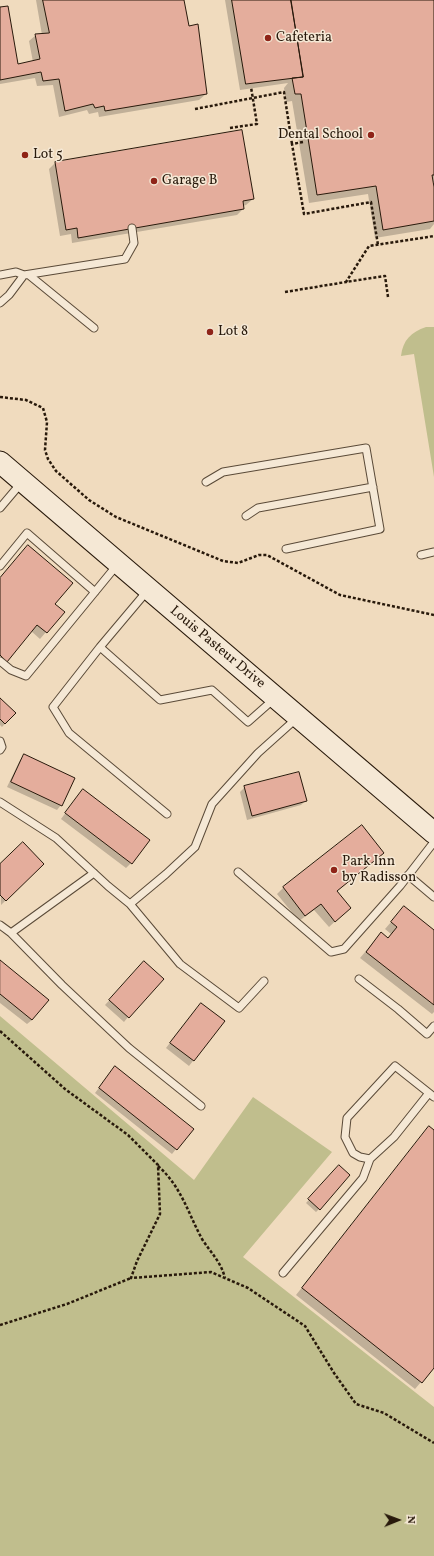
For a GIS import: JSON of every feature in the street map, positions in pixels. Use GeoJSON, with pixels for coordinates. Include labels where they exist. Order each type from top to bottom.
{"type":"FeatureCollection","features":[{"type":"Feature","properties":{"kind":"street","name":"Louis Pasteur Drive"},"geometry":{"type":"LineString","coordinates":[[0,462],[434,832]]}},
{"type":"Feature","properties":{"kind":"lane"},"geometry":{"type":"LineString","coordinates":[[0,303],[9,296],[26,275],[125,259],[134,243],[132,228]]}},
{"type":"Feature","properties":{"kind":"lane"},"geometry":{"type":"LineString","coordinates":[[0,275],[16,272],[26,275],[94,328]]}},
{"type":"Feature","properties":{"kind":"lane"},"geometry":{"type":"LineString","coordinates":[[206,482],[223,472],[366,448],[380,529],[286,549]]}},
{"type":"Feature","properties":{"kind":"lane"},"geometry":{"type":"LineString","coordinates":[[0,507],[22,482]]}},
{"type":"Feature","properties":{"kind":"lane"},"geometry":{"type":"LineString","coordinates":[[246,516],[258,508],[373,487]]}},
{"type":"Feature","properties":{"kind":"lane"},"geometry":{"type":"LineString","coordinates":[[0,566],[27,533],[95,592]]}},
{"type":"Feature","properties":{"kind":"lane"},"geometry":{"type":"LineString","coordinates":[[422,554],[434,552]]}},
{"type":"Feature","properties":{"kind":"lane"},"geometry":{"type":"LineString","coordinates":[[0,661],[11,670],[26,676],[119,564]]}},
{"type":"Feature","properties":{"kind":"lane"},"geometry":{"type":"LineString","coordinates":[[149,590],[100,647],[53,708],[69,733],[167,814]]}},
{"type":"Feature","properties":{"kind":"lane"},"geometry":{"type":"LineString","coordinates":[[100,647],[160,700],[212,690],[248,722],[276,698]]}},
{"type":"Feature","properties":{"kind":"lane"},"geometry":{"type":"LineString","coordinates":[[130,904],[195,847],[212,804],[258,753],[298,717]]}},
{"type":"Feature","properties":{"kind":"lane"},"geometry":{"type":"LineString","coordinates":[[0,741],[2,747],[0,750]]}},
{"type":"Feature","properties":{"kind":"lane"},"geometry":{"type":"LineString","coordinates":[[0,802],[56,838],[94,874],[130,904],[180,964],[240,1008],[264,981]]}},
{"type":"Feature","properties":{"kind":"lane"},"geometry":{"type":"LineString","coordinates":[[238,872],[331,952],[344,949],[408,875],[434,842]]}},
{"type":"Feature","properties":{"kind":"lane"},"geometry":{"type":"LineString","coordinates":[[11,932],[94,874]]}},
{"type":"Feature","properties":{"kind":"lane"},"geometry":{"type":"LineString","coordinates":[[408,875],[434,897]]}},
{"type":"Feature","properties":{"kind":"lane"},"geometry":{"type":"LineString","coordinates":[[0,925],[11,932],[62,985],[129,1048],[201,1106]]}},
{"type":"Feature","properties":{"kind":"lane"},"geometry":{"type":"LineString","coordinates":[[359,979],[398,1008],[427,1034],[434,1026]]}},
{"type":"Feature","properties":{"kind":"lane"},"geometry":{"type":"LineString","coordinates":[[283,1274],[362,1178],[370,1159],[394,1137],[432,1095],[395,1066],[347,1118],[345,1137],[353,1152],[360,1157],[370,1159]]}},
{"type":"Feature","properties":{"kind":"path"},"geometry":{"type":"LineString","coordinates":[[230,128],[257,124],[251,87]]}},
{"type":"Feature","properties":{"kind":"path"},"geometry":{"type":"LineString","coordinates":[[196,109],[284,92],[304,214],[372,202],[378,245]]}},
{"type":"Feature","properties":{"kind":"path"},"geometry":{"type":"LineString","coordinates":[[292,144],[303,142]]}},
{"type":"Feature","properties":{"kind":"path"},"geometry":{"type":"LineString","coordinates":[[346,282],[369,246],[434,236]]}},
{"type":"Feature","properties":{"kind":"path"},"geometry":{"type":"LineString","coordinates":[[285,292],[384,276],[388,297]]}},
{"type":"Feature","properties":{"kind":"path"},"geometry":{"type":"LineString","coordinates":[[0,397],[26,400],[43,408],[47,422],[45,450],[48,460],[56,471],[89,500],[116,517],[223,561],[238,563],[259,555],[267,555],[340,595],[434,615]]}},
{"type":"Feature","properties":{"kind":"path"},"geometry":{"type":"LineString","coordinates":[[0,1030],[65,1089],[128,1135],[177,1185],[186,1208],[202,1239],[212,1255],[222,1266],[225,1278]]}},
{"type":"Feature","properties":{"kind":"path"},"geometry":{"type":"LineString","coordinates":[[131,1278],[137,1261],[160,1214],[158,1165]]}},
{"type":"Feature","properties":{"kind":"path"},"geometry":{"type":"LineString","coordinates":[[0,1325],[5,1322],[68,1304],[131,1278],[211,1272],[248,1288],[305,1326],[334,1373],[356,1404],[384,1413],[434,1443]]}},
{"type":"Feature","properties":{"kind":"path"},"geometry":{"type":"LineString","coordinates":[[0,1321],[5,1322]]}},
{"type":"Feature","properties":{"kind":"shaded area"},"geometry":{"type":"Polygon","coordinates":[[[426,327],[434,327],[434,477],[414,354],[401,356],[404,345],[409,337],[416,331],[426,327]]]}},
{"type":"Feature","properties":{"kind":"shaded area"},"geometry":{"type":"Polygon","coordinates":[[[0,1016],[194,1180],[253,1097],[332,1152],[243,1257],[434,1407],[434,1556],[0,1556],[0,1016]]]}},
{"type":"Feature","properties":{"kind":"building"},"geometry":{"type":"Polygon","coordinates":[[[43,0],[184,0],[189,26],[198,24],[207,94],[105,111],[104,106],[95,108],[93,104],[65,111],[59,79],[43,81],[41,72],[0,80],[0,7],[8,6],[18,64],[40,59],[35,34],[49,33],[43,0]]]}},
{"type":"Feature","properties":{"kind":"building","name":"Cafeteria"},"geometry":{"type":"Polygon","coordinates":[[[232,0],[291,0],[303,77],[246,84],[232,0]]]}},
{"type":"Feature","properties":{"kind":"building","name":"Dental School"},"geometry":{"type":"Polygon","coordinates":[[[291,0],[434,0],[434,175],[432,175],[434,187],[434,221],[383,230],[376,186],[317,195],[301,94],[295,94],[292,78],[303,77],[291,0]]]}},
{"type":"Feature","properties":{"kind":"building","name":"Garage B"},"geometry":{"type":"Polygon","coordinates":[[[242,130],[254,199],[243,201],[244,209],[78,238],[77,228],[66,230],[55,162],[242,130]]]}},
{"type":"Feature","properties":{"kind":"building"},"geometry":{"type":"Polygon","coordinates":[[[28,545],[73,583],[55,604],[65,612],[47,633],[37,625],[7,662],[0,655],[0,578],[28,545]]]}},
{"type":"Feature","properties":{"kind":"building"},"geometry":{"type":"Polygon","coordinates":[[[0,698],[16,713],[5,724],[0,719],[0,698]]]}},
{"type":"Feature","properties":{"kind":"building"},"geometry":{"type":"Polygon","coordinates":[[[24,754],[75,778],[62,806],[11,782],[24,754]]]}},
{"type":"Feature","properties":{"kind":"building"},"geometry":{"type":"Polygon","coordinates":[[[299,772],[307,801],[252,816],[244,786],[299,772]]]}},
{"type":"Feature","properties":{"kind":"building"},"geometry":{"type":"Polygon","coordinates":[[[83,789],[150,840],[132,864],[65,813],[83,789]]]}},
{"type":"Feature","properties":{"kind":"building","name":"Park Inn by Radisson"},"geometry":{"type":"Polygon","coordinates":[[[362,825],[384,853],[337,891],[351,908],[335,922],[321,904],[305,916],[283,887],[362,825]]]}},
{"type":"Feature","properties":{"kind":"building"},"geometry":{"type":"Polygon","coordinates":[[[23,842],[44,864],[6,901],[0,895],[0,864],[23,842]]]}},
{"type":"Feature","properties":{"kind":"building"},"geometry":{"type":"Polygon","coordinates":[[[404,906],[434,930],[434,1005],[366,952],[381,932],[388,938],[397,927],[391,922],[404,906]]]}},
{"type":"Feature","properties":{"kind":"building"},"geometry":{"type":"Polygon","coordinates":[[[0,960],[49,1000],[32,1020],[0,994],[0,960]]]}},
{"type":"Feature","properties":{"kind":"building"},"geometry":{"type":"Polygon","coordinates":[[[144,961],[164,979],[129,1018],[109,1000],[144,961]]]}},
{"type":"Feature","properties":{"kind":"building"},"geometry":{"type":"Polygon","coordinates":[[[201,1003],[225,1021],[194,1061],[170,1043],[201,1003]]]}},
{"type":"Feature","properties":{"kind":"building"},"geometry":{"type":"Polygon","coordinates":[[[115,1066],[194,1129],[177,1150],[99,1088],[115,1066]]]}},
{"type":"Feature","properties":{"kind":"building"},"geometry":{"type":"Polygon","coordinates":[[[429,1126],[434,1130],[434,1368],[422,1383],[302,1288],[429,1126]]]}},
{"type":"Feature","properties":{"kind":"building"},"geometry":{"type":"Polygon","coordinates":[[[339,1165],[350,1175],[320,1210],[308,1199],[339,1165]]]}},
{"type":"Feature","properties":{"kind":"place","name":"Cafeteria"},"geometry":{"type":"Point","coordinates":[268,38]}},
{"type":"Feature","properties":{"kind":"place","name":"Dental School"},"geometry":{"type":"Point","coordinates":[371,135]}},
{"type":"Feature","properties":{"kind":"place","name":"Lot 5"},"geometry":{"type":"Point","coordinates":[25,155]}},
{"type":"Feature","properties":{"kind":"place","name":"Garage B"},"geometry":{"type":"Point","coordinates":[154,181]}},
{"type":"Feature","properties":{"kind":"place","name":"Lot 8"},"geometry":{"type":"Point","coordinates":[210,332]}},
{"type":"Feature","properties":{"kind":"place","name":"Park Inn by Radisson"},"geometry":{"type":"Point","coordinates":[334,870]}}]}
